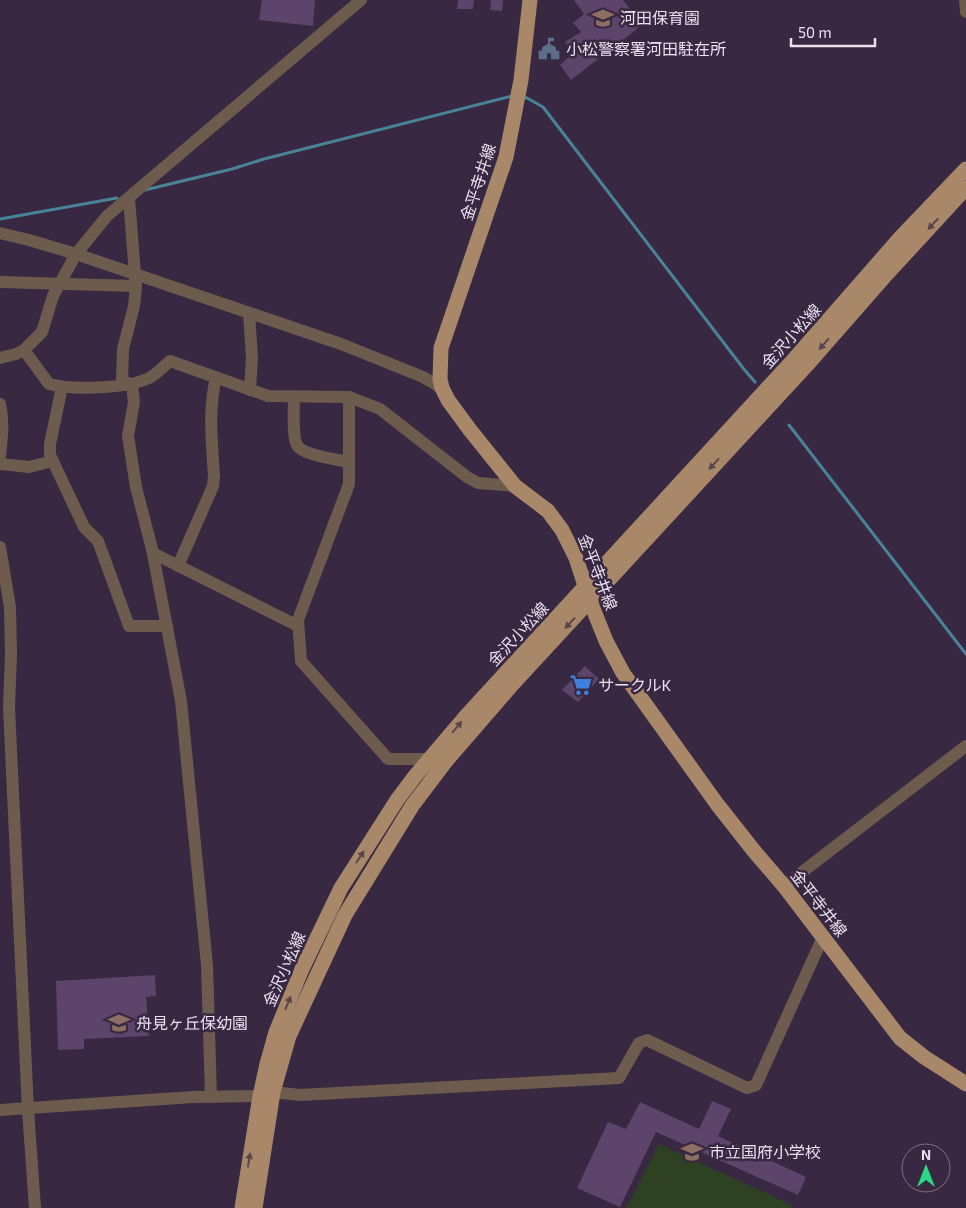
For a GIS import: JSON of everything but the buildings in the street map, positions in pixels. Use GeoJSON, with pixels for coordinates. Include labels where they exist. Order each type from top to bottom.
{"type":"FeatureCollection","features":[{"type":"Feature","properties":{"kind":"main road","name":"金平寺井線"},"geometry":{"type":"LineString","coordinates":[[530,0],[518,96],[506,157],[441,348],[440,370],[442,388],[448,400],[470,430],[515,486],[548,511],[562,530],[576,558],[587,594],[606,641],[623,673],[717,804],[784,886],[900,1038],[924,1058],[966,1084]]}},
{"type":"Feature","properties":{"kind":"main road","name":"金沢小松線"},"geometry":{"type":"LineString","coordinates":[[255,1208],[266,1094],[289,1036],[345,914],[412,806],[446,760],[510,687],[587,594],[900,238],[966,169]]}},
{"type":"Feature","properties":{"kind":"main road","name":"金沢小松線"},"geometry":{"type":"LineString","coordinates":[[242,1208],[266,1094],[276,1032],[302,969],[341,888],[397,800],[466,716],[587,594],[608,580],[806,366],[966,188]]}},
{"type":"Feature","properties":{"kind":"street"},"geometry":{"type":"LineString","coordinates":[[0,358],[24,350],[42,332],[53,296],[76,254],[107,216],[361,0]]}},
{"type":"Feature","properties":{"kind":"street"},"geometry":{"type":"LineString","coordinates":[[964,0],[966,12]]}},
{"type":"Feature","properties":{"kind":"street"},"geometry":{"type":"LineString","coordinates":[[129,198],[135,280],[134,306],[123,349],[122,380],[132,385]]}},
{"type":"Feature","properties":{"kind":"street"},"geometry":{"type":"LineString","coordinates":[[0,233],[76,254],[135,280],[249,313],[341,344],[423,377],[442,388]]}},
{"type":"Feature","properties":{"kind":"street"},"geometry":{"type":"LineString","coordinates":[[0,282],[60,284],[135,280]]}},
{"type":"Feature","properties":{"kind":"street"},"geometry":{"type":"LineString","coordinates":[[249,313],[252,358],[250,390]]}},
{"type":"Feature","properties":{"kind":"street"},"geometry":{"type":"LineString","coordinates":[[24,350],[49,384],[62,387],[132,385],[150,378],[170,361],[268,396],[349,397],[380,409],[478,483],[515,486]]}},
{"type":"Feature","properties":{"kind":"street"},"geometry":{"type":"LineString","coordinates":[[178,566],[213,486],[211,410],[216,378]]}},
{"type":"Feature","properties":{"kind":"street"},"geometry":{"type":"LineString","coordinates":[[132,385],[134,402],[128,436],[136,487],[153,553],[181,701],[207,965],[211,1097]]}},
{"type":"Feature","properties":{"kind":"street"},"geometry":{"type":"LineString","coordinates":[[62,387],[50,444],[50,456],[84,527],[98,542],[129,626],[167,626]]}},
{"type":"Feature","properties":{"kind":"street"},"geometry":{"type":"LineString","coordinates":[[294,397],[294,426],[297,445],[304,451],[349,462]]}},
{"type":"Feature","properties":{"kind":"street"},"geometry":{"type":"LineString","coordinates":[[349,397],[349,484],[298,620],[301,660],[388,759],[430,759]]}},
{"type":"Feature","properties":{"kind":"street"},"geometry":{"type":"LineString","coordinates":[[0,404],[3,437],[0,456]]}},
{"type":"Feature","properties":{"kind":"street"},"geometry":{"type":"LineString","coordinates":[[0,464],[29,467],[53,461]]}},
{"type":"Feature","properties":{"kind":"street"},"geometry":{"type":"LineString","coordinates":[[0,547],[10,607],[11,654],[4,708],[34,1208]]}},
{"type":"Feature","properties":{"kind":"street"},"geometry":{"type":"LineString","coordinates":[[153,553],[298,626]]}},
{"type":"Feature","properties":{"kind":"street"},"geometry":{"type":"LineString","coordinates":[[784,886],[966,746]]}},
{"type":"Feature","properties":{"kind":"street"},"geometry":{"type":"LineString","coordinates":[[0,1110],[28,1110],[266,1094],[300,1095],[619,1078],[639,1042],[647,1040],[747,1088],[756,1085],[823,937]]}},
{"type":"Feature","properties":{"kind":"green space"},"geometry":{"type":"Polygon","coordinates":[[[659,1144],[792,1205],[791,1208],[626,1208],[659,1144]]]}},
{"type":"Feature","properties":{"kind":"waterway"},"geometry":{"type":"LineString","coordinates":[[145,190],[512,96]]}},
{"type":"Feature","properties":{"kind":"waterway"},"geometry":{"type":"LineString","coordinates":[[521,97],[527,98],[543,107],[755,382]]}},
{"type":"Feature","properties":{"kind":"waterway"},"geometry":{"type":"LineString","coordinates":[[0,219],[117,198]]}},
{"type":"Feature","properties":{"kind":"waterway"},"geometry":{"type":"LineString","coordinates":[[789,425],[966,654]]}},
{"type":"Feature","properties":{"kind":"place","name":"河田保育園"},"geometry":{"type":"Point","coordinates":[603,18]}},
{"type":"Feature","properties":{"kind":"place","name":"小松警察署河田駐在所"},"geometry":{"type":"Point","coordinates":[549,49]}},
{"type":"Feature","properties":{"kind":"place","name":"サークルK"},"geometry":{"type":"Point","coordinates":[581,685]}},
{"type":"Feature","properties":{"kind":"place","name":"舟見ヶ丘保幼園"},"geometry":{"type":"Point","coordinates":[119,1023]}},
{"type":"Feature","properties":{"kind":"place","name":"市立国府小学校"},"geometry":{"type":"Point","coordinates":[692,1152]}}]}
